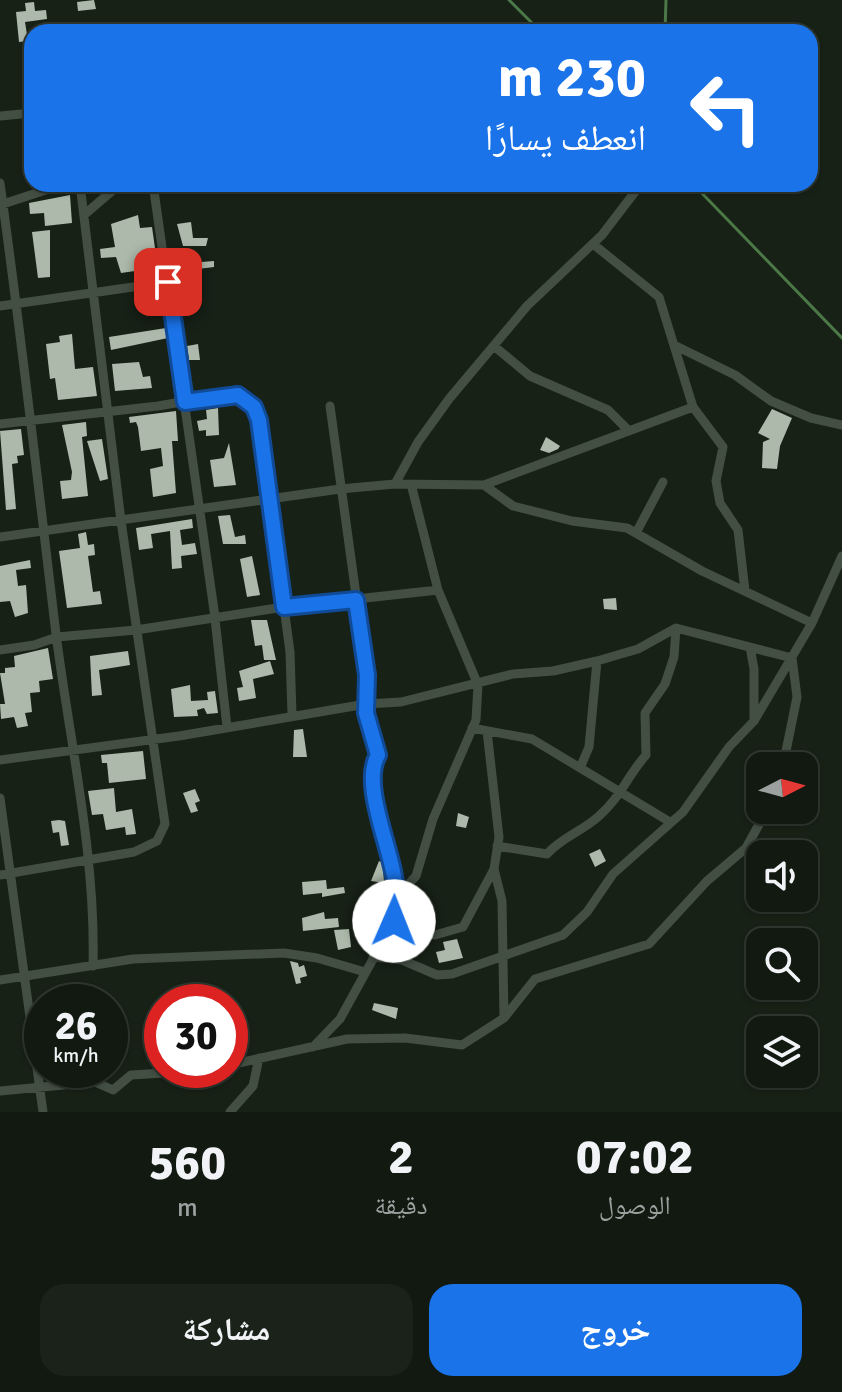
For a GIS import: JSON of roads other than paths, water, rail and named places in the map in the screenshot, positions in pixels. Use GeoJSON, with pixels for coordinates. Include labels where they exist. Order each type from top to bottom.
{"type":"FeatureCollection","features":[{"type":"Feature","properties":{"kind":"street"},"geometry":{"type":"LineString","coordinates":[[0,116],[24,114]]}},
{"type":"Feature","properties":{"kind":"street"},"geometry":{"type":"LineString","coordinates":[[0,183],[57,637],[76,749],[94,924],[93,966]]}},
{"type":"Feature","properties":{"kind":"street"},"geometry":{"type":"LineString","coordinates":[[2,205],[40,192]]}},
{"type":"Feature","properties":{"kind":"street"},"geometry":{"type":"LineString","coordinates":[[5,874],[86,863],[134,852],[157,841],[165,824],[121,521],[81,192]]}},
{"type":"Feature","properties":{"kind":"street"},"geometry":{"type":"LineString","coordinates":[[84,215],[111,192]]}},
{"type":"Feature","properties":{"kind":"street"},"geometry":{"type":"LineString","coordinates":[[154,192],[201,511],[227,727]]}},
{"type":"Feature","properties":{"kind":"street"},"geometry":{"type":"LineString","coordinates":[[395,484],[418,442],[449,399],[527,306],[593,244],[635,192]]}},
{"type":"Feature","properties":{"kind":"street"},"geometry":{"type":"LineString","coordinates":[[593,244],[659,297],[693,407],[723,447],[716,481],[720,503],[738,530],[745,591]]}},
{"type":"Feature","properties":{"kind":"street"},"geometry":{"type":"LineString","coordinates":[[0,306],[168,282]]}},
{"type":"Feature","properties":{"kind":"street"},"geometry":{"type":"LineString","coordinates":[[494,346],[530,376],[608,410],[629,431]]}},
{"type":"Feature","properties":{"kind":"street"},"geometry":{"type":"LineString","coordinates":[[676,346],[735,375],[771,401],[811,418],[842,425]]}},
{"type":"Feature","properties":{"kind":"street"},"geometry":{"type":"LineString","coordinates":[[0,424],[238,395],[254,407],[284,607],[292,715]]}},
{"type":"Feature","properties":{"kind":"street"},"geometry":{"type":"LineString","coordinates":[[313,1047],[340,1019],[390,928],[396,898],[373,785],[371,767],[378,755],[366,704],[367,675],[330,406]]}},
{"type":"Feature","properties":{"kind":"street"},"geometry":{"type":"LineString","coordinates":[[0,537],[340,489],[395,484],[484,485],[693,407]]}},
{"type":"Feature","properties":{"kind":"street"},"geometry":{"type":"LineString","coordinates":[[636,533],[663,482]]}},
{"type":"Feature","properties":{"kind":"street"},"geometry":{"type":"LineString","coordinates":[[396,898],[416,876],[433,819],[472,728],[478,685],[438,590],[411,484]]}},
{"type":"Feature","properties":{"kind":"street"},"geometry":{"type":"LineString","coordinates":[[484,485],[513,506],[572,521],[627,528],[812,623]]}},
{"type":"Feature","properties":{"kind":"street"},"geometry":{"type":"LineString","coordinates":[[373,957],[402,960],[437,975],[452,974],[563,935],[587,912],[613,874],[683,812],[729,747],[754,721],[812,623],[842,556]]}},
{"type":"Feature","properties":{"kind":"street"},"geometry":{"type":"LineString","coordinates":[[0,650],[34,645],[57,637],[136,630],[284,607],[438,590]]}},
{"type":"Feature","properties":{"kind":"street"},"geometry":{"type":"LineString","coordinates":[[0,760],[366,704],[401,702],[513,674],[553,671],[597,661],[638,649],[676,628],[792,658]]}},
{"type":"Feature","properties":{"kind":"street"},"geometry":{"type":"LineString","coordinates":[[497,846],[547,854],[556,844],[585,829],[622,793],[631,771],[646,755],[645,713],[665,684],[674,657],[676,628]]}},
{"type":"Feature","properties":{"kind":"street"},"geometry":{"type":"LineString","coordinates":[[750,647],[754,669],[754,721]]}},
{"type":"Feature","properties":{"kind":"street"},"geometry":{"type":"LineString","coordinates":[[786,752],[797,697],[792,658]]}},
{"type":"Feature","properties":{"kind":"street"},"geometry":{"type":"LineString","coordinates":[[580,768],[589,747],[594,717],[597,661]]}},
{"type":"Feature","properties":{"kind":"street"},"geometry":{"type":"LineString","coordinates":[[472,728],[532,739],[670,822]]}},
{"type":"Feature","properties":{"kind":"street"},"geometry":{"type":"LineString","coordinates":[[390,928],[435,935],[463,927],[494,869],[497,846],[487,731]]}},
{"type":"Feature","properties":{"kind":"street"},"geometry":{"type":"LineString","coordinates":[[0,798],[5,874],[26,984]]}},
{"type":"Feature","properties":{"kind":"street"},"geometry":{"type":"LineString","coordinates":[[248,1061],[347,1039],[405,1038],[462,1045],[504,1018],[535,979],[649,944],[707,881],[746,848],[759,824]]}},
{"type":"Feature","properties":{"kind":"street"},"geometry":{"type":"LineString","coordinates":[[494,869],[502,901],[504,1018]]}},
{"type":"Feature","properties":{"kind":"street"},"geometry":{"type":"LineString","coordinates":[[0,980],[133,959],[284,953],[317,958],[365,972]]}},
{"type":"Feature","properties":{"kind":"street"},"geometry":{"type":"LineString","coordinates":[[230,1112],[253,1086],[259,1058]]}},
{"type":"Feature","properties":{"kind":"street"},"geometry":{"type":"LineString","coordinates":[[0,1091],[30,1088]]}},
{"type":"Feature","properties":{"kind":"street"},"geometry":{"type":"LineString","coordinates":[[40,1088],[43,1112]]}},
{"type":"Feature","properties":{"kind":"waterway"},"geometry":{"type":"LineString","coordinates":[[509,0],[533,24]]}},
{"type":"Feature","properties":{"kind":"waterway"},"geometry":{"type":"LineString","coordinates":[[665,24],[666,0]]}},
{"type":"Feature","properties":{"kind":"waterway"},"geometry":{"type":"LineString","coordinates":[[701,192],[842,338]]}}]}
